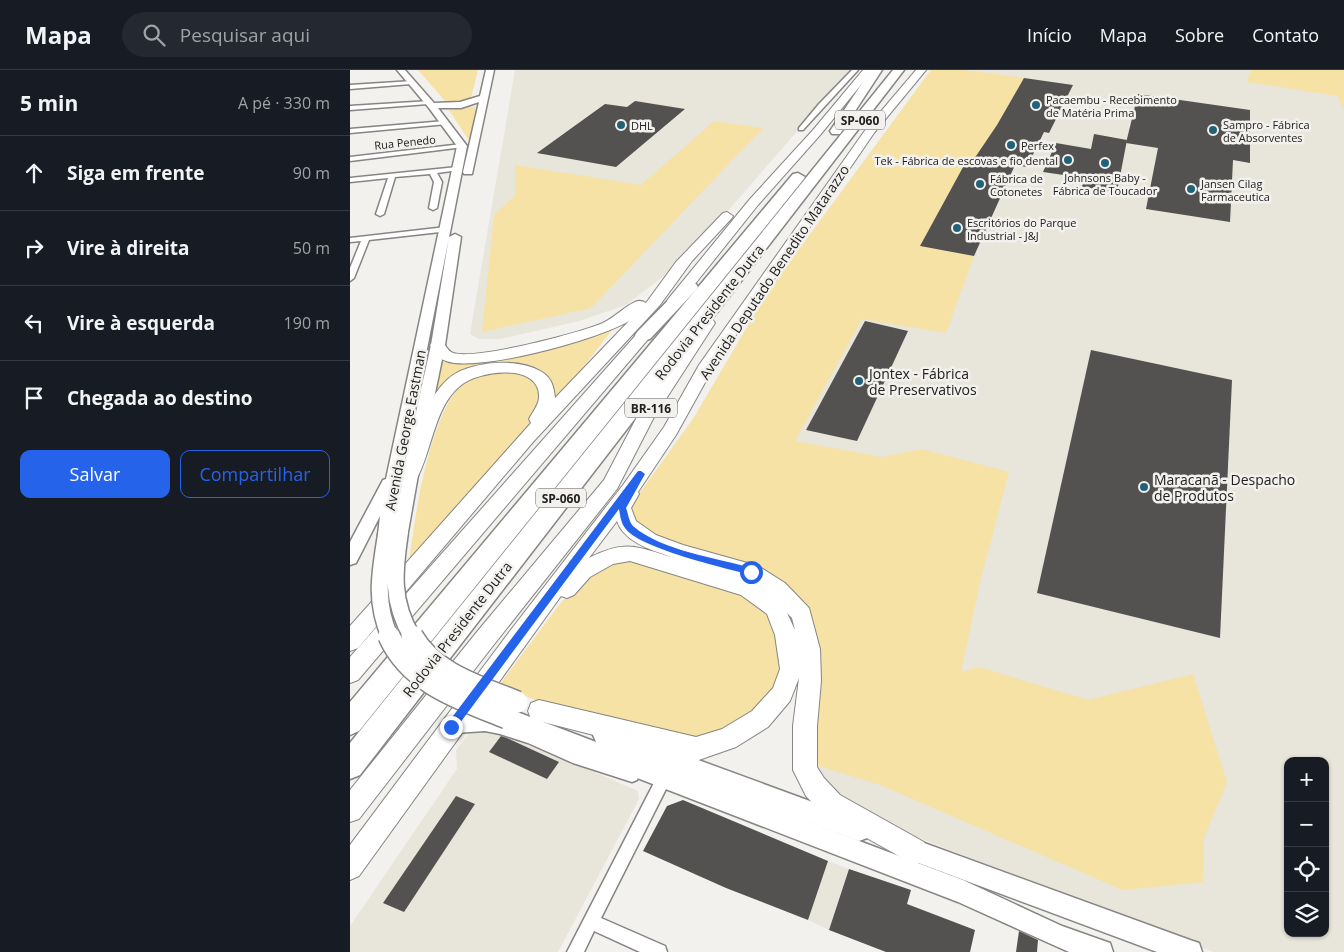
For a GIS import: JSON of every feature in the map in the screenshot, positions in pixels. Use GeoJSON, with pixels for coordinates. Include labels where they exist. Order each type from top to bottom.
{"type":"FeatureCollection","features":[{"type":"Feature","properties":{"kind":"highway"},"geometry":{"type":"LineString","coordinates":[[836,131],[855,100],[877,70]]}},
{"type":"Feature","properties":{"kind":"highway","name":"Rodovia Presidente Dutra"},"geometry":{"type":"LineString","coordinates":[[350,722],[617,395],[888,70]]}},
{"type":"Feature","properties":{"kind":"highway","name":"Rodovia Presidente Dutra"},"geometry":{"type":"LineString","coordinates":[[350,765],[899,70]]}},
{"type":"Feature","properties":{"kind":"highway"},"geometry":{"type":"LineString","coordinates":[[644,335],[742,231],[779,199]]}},
{"type":"Feature","properties":{"kind":"highway"},"geometry":{"type":"LineString","coordinates":[[350,698],[571,434],[617,395]]}},
{"type":"Feature","properties":{"kind":"main road"},"geometry":{"type":"LineString","coordinates":[[401,70],[462,146]]}},
{"type":"Feature","properties":{"kind":"main road","name":"Avenida George Eastman"},"geometry":{"type":"LineString","coordinates":[[402,475],[438,345],[455,233],[490,70]]}},
{"type":"Feature","properties":{"kind":"main road"},"geometry":{"type":"LineString","coordinates":[[350,673],[685,289],[754,202],[868,70]]}},
{"type":"Feature","properties":{"kind":"main road","name":"Avenida Deputado Benedito Matarazzo"},"geometry":{"type":"LineString","coordinates":[[350,867],[451,727],[641,474],[685,408],[706,369],[870,132],[921,70]]}},
{"type":"Feature","properties":{"kind":"main road"},"geometry":{"type":"LineString","coordinates":[[426,100],[461,105],[483,98]]}},
{"type":"Feature","properties":{"kind":"main road"},"geometry":{"type":"LineString","coordinates":[[438,345],[442,353],[452,358],[474,358],[528,348],[607,327],[637,309],[664,284],[782,156],[827,113],[838,107]]}},
{"type":"Feature","properties":{"kind":"main road","name":"Avenida George Eastman"},"geometry":{"type":"LineString","coordinates":[[462,146],[393,534],[379,576],[381,619],[392,642],[410,668],[437,688],[512,710]]}},
{"type":"Feature","properties":{"kind":"main road","name":"Avenida Deputado Benedito Matarazzo"},"geometry":{"type":"LineString","coordinates":[[698,336],[750,267],[773,231]]}},
{"type":"Feature","properties":{"kind":"main road"},"geometry":{"type":"LineString","coordinates":[[351,640],[527,438],[655,302],[689,256]]}},
{"type":"Feature","properties":{"kind":"main road","name":"Rodovia Presidente Dutra"},"geometry":{"type":"LineString","coordinates":[[350,810],[484,640],[611,484],[645,417],[698,336]]}},
{"type":"Feature","properties":{"kind":"main road"},"geometry":{"type":"LineString","coordinates":[[350,558],[402,475],[448,389],[460,377],[475,370],[512,367],[525,370],[541,378],[545,385],[547,399],[527,438]]}},
{"type":"Feature","properties":{"kind":"main road"},"geometry":{"type":"LineString","coordinates":[[641,474],[622,508],[628,526],[649,540],[680,552],[751,572],[778,589],[802,614],[809,649],[810,681],[805,726],[805,770],[815,787],[832,804],[915,851]]}},
{"type":"Feature","properties":{"kind":"main road"},"geometry":{"type":"LineString","coordinates":[[470,702],[508,663],[554,603],[583,571],[608,556],[630,553],[747,588],[775,608],[786,635],[791,669],[782,694],[760,719],[728,739],[696,749],[539,711],[512,710]]}},
{"type":"Feature","properties":{"kind":"main road"},"geometry":{"type":"LineString","coordinates":[[512,710],[963,892],[1064,944],[1101,952]]}},
{"type":"Feature","properties":{"kind":"main road"},"geometry":{"type":"LineString","coordinates":[[539,711],[1190,952]]}},
{"type":"Feature","properties":{"kind":"street"},"geometry":{"type":"LineString","coordinates":[[801,129],[855,70]]}},
{"type":"Feature","properties":{"kind":"street"},"geometry":{"type":"LineString","coordinates":[[350,87],[411,82]]}},
{"type":"Feature","properties":{"kind":"street"},"geometry":{"type":"LineString","coordinates":[[350,108],[403,104],[426,100]]}},
{"type":"Feature","properties":{"kind":"street"},"geometry":{"type":"LineString","coordinates":[[350,132],[445,123]]}},
{"type":"Feature","properties":{"kind":"street","name":"Rua Penedo"},"geometry":{"type":"LineString","coordinates":[[350,159],[462,146]]}},
{"type":"Feature","properties":{"kind":"street"},"geometry":{"type":"LineString","coordinates":[[350,180],[457,169]]}},
{"type":"Feature","properties":{"kind":"street"},"geometry":{"type":"LineString","coordinates":[[432,172],[438,182],[433,208]]}},
{"type":"Feature","properties":{"kind":"street"},"geometry":{"type":"LineString","coordinates":[[380,214],[392,176]]}},
{"type":"Feature","properties":{"kind":"street"},"geometry":{"type":"LineString","coordinates":[[350,240],[446,229]]}},
{"type":"Feature","properties":{"kind":"street"},"geometry":{"type":"LineString","coordinates":[[350,278],[366,238]]}},
{"type":"Feature","properties":{"kind":"street"},"geometry":{"type":"LineString","coordinates":[[451,727],[479,724],[499,727],[594,763],[660,784],[828,847],[963,892]]}},
{"type":"Feature","properties":{"kind":"street"},"geometry":{"type":"LineString","coordinates":[[575,952],[660,784]]}},
{"type":"Feature","properties":{"kind":"street"},"geometry":{"type":"LineString","coordinates":[[590,921],[659,952]]}},
{"type":"Feature","properties":{"kind":"shaded area"},"geometry":{"type":"Polygon","coordinates":[[[418,70],[478,70],[471,98],[455,102],[445,101],[418,70]]]}},
{"type":"Feature","properties":{"kind":"shaded area"},"geometry":{"type":"Polygon","coordinates":[[[515,70],[850,70],[734,204],[678,265],[626,305],[579,321],[500,339],[479,339],[470,334],[515,70]]]}},
{"type":"Feature","properties":{"kind":"shaded area"},"geometry":{"type":"Polygon","coordinates":[[[931,70],[1344,70],[1344,952],[1213,952],[868,818],[820,779],[813,764],[816,651],[672,447],[693,419],[769,290],[931,70]]]}},
{"type":"Feature","properties":{"kind":"shaded area"},"geometry":{"type":"Polygon","coordinates":[[[931,70],[964,70],[1024,78],[997,125],[975,158],[968,158],[920,246],[974,256],[946,333],[862,319],[795,441],[882,457],[922,449],[1009,472],[980,582],[961,672],[979,667],[1088,700],[1193,674],[1227,782],[1204,838],[1203,882],[1123,890],[880,785],[813,764],[808,612],[684,546],[653,536],[635,521],[631,505],[693,419],[769,290],[931,70]]]}},
{"type":"Feature","properties":{"kind":"shaded area"},"geometry":{"type":"Polygon","coordinates":[[[1251,70],[1344,70],[1344,111],[1338,96],[1247,82],[1251,70]]]}},
{"type":"Feature","properties":{"kind":"shaded area"},"geometry":{"type":"Polygon","coordinates":[[[479,106],[470,142],[449,110],[479,106]]]}},
{"type":"Feature","properties":{"kind":"shaded area"},"geometry":{"type":"Polygon","coordinates":[[[714,121],[763,128],[591,308],[482,332],[494,215],[515,195],[515,165],[641,185],[714,121]]]}},
{"type":"Feature","properties":{"kind":"shaded area"},"geometry":{"type":"Polygon","coordinates":[[[612,330],[551,409],[548,379],[533,367],[508,363],[459,373],[430,396],[438,360],[463,364],[612,330]]]}},
{"type":"Feature","properties":{"kind":"shaded area"},"geometry":{"type":"Polygon","coordinates":[[[492,371],[516,372],[534,380],[542,395],[535,416],[526,432],[408,569],[420,492],[427,461],[436,430],[448,404],[461,384],[478,373],[492,371]]]}},
{"type":"Feature","properties":{"kind":"shaded area"},"geometry":{"type":"Polygon","coordinates":[[[629,558],[744,593],[770,611],[785,668],[776,691],[756,715],[697,742],[541,703],[500,684],[559,605],[586,575],[629,558]]]}},
{"type":"Feature","properties":{"kind":"shaded area"},"geometry":{"type":"Polygon","coordinates":[[[471,732],[502,732],[638,791],[639,799],[558,952],[350,952],[350,926],[457,769],[456,750],[471,732]]]}},
{"type":"Feature","properties":{"kind":"shaded area"},"geometry":{"type":"Polygon","coordinates":[[[828,861],[849,869],[829,930],[808,920],[828,861]]]}},
{"type":"Feature","properties":{"kind":"building"},"geometry":{"type":"Polygon","coordinates":[[[1024,78],[1073,85],[1049,133],[1044,132],[1027,167],[1015,165],[974,256],[920,246],[968,158],[974,159],[997,125],[1024,78]]]}},
{"type":"Feature","properties":{"kind":"building"},"geometry":{"type":"Polygon","coordinates":[[[1138,94],[1250,110],[1250,163],[1233,160],[1230,222],[1146,209],[1158,148],[1126,143],[1138,94]]]}},
{"type":"Feature","properties":{"kind":"building","name":"DHL"},"geometry":{"type":"Polygon","coordinates":[[[635,101],[685,109],[616,167],[537,153],[605,104],[627,107],[635,101]]]}},
{"type":"Feature","properties":{"kind":"building","name":"Johnsons Baby - Fábrica de Toucador"},"geometry":{"type":"Polygon","coordinates":[[[1094,134],[1127,140],[1117,192],[1082,187],[1084,178],[1043,172],[1056,143],[1091,149],[1094,134]]]}},
{"type":"Feature","properties":{"kind":"building","name":"Jontex - Fábrica de Preservativos"},"geometry":{"type":"Polygon","coordinates":[[[865,321],[908,331],[857,441],[806,430],[865,321]]]}},
{"type":"Feature","properties":{"kind":"building","name":"Maracanã - Despacho de Produtos"},"geometry":{"type":"Polygon","coordinates":[[[1091,350],[1232,380],[1220,638],[1037,593],[1091,350]]]}},
{"type":"Feature","properties":{"kind":"building"},"geometry":{"type":"Polygon","coordinates":[[[501,736],[559,762],[547,779],[489,752],[501,736]]]}},
{"type":"Feature","properties":{"kind":"building"},"geometry":{"type":"Polygon","coordinates":[[[456,796],[475,804],[404,912],[383,903],[456,796]]]}},
{"type":"Feature","properties":{"kind":"building"},"geometry":{"type":"Polygon","coordinates":[[[683,800],[828,861],[808,920],[726,888],[643,851],[667,806],[683,800]]]}},
{"type":"Feature","properties":{"kind":"building"},"geometry":{"type":"Polygon","coordinates":[[[849,869],[911,890],[907,904],[975,930],[970,952],[886,952],[829,930],[849,869]]]}},
{"type":"Feature","properties":{"kind":"building"},"geometry":{"type":"Polygon","coordinates":[[[1019,931],[1038,940],[1037,952],[1016,952],[1019,931]]]}},
{"type":"Feature","properties":{"kind":"place","name":"Pacaembu - Recebimento de Matéria Prima"},"geometry":{"type":"Point","coordinates":[1036,105]}},
{"type":"Feature","properties":{"kind":"place","name":"DHL"},"geometry":{"type":"Point","coordinates":[621,125]}},
{"type":"Feature","properties":{"kind":"place","name":"Sampro - Fábrica de Absorventes"},"geometry":{"type":"Point","coordinates":[1213,130]}},
{"type":"Feature","properties":{"kind":"place","name":"Perfex"},"geometry":{"type":"Point","coordinates":[1011,145]}},
{"type":"Feature","properties":{"kind":"place","name":"Tek - Fábrica de escovas e fio dental"},"geometry":{"type":"Point","coordinates":[1068,160]}},
{"type":"Feature","properties":{"kind":"place","name":"Johnsons Baby - Fábrica de Toucador"},"geometry":{"type":"Point","coordinates":[1105,163]}},
{"type":"Feature","properties":{"kind":"place","name":"Fábrica de Cotonetes"},"geometry":{"type":"Point","coordinates":[980,184]}},
{"type":"Feature","properties":{"kind":"place","name":"Jansen Cilag Farmaceutica"},"geometry":{"type":"Point","coordinates":[1191,189]}},
{"type":"Feature","properties":{"kind":"place","name":"Escritórios do Parque Industrial - J&J"},"geometry":{"type":"Point","coordinates":[957,228]}},
{"type":"Feature","properties":{"kind":"place","name":"Jontex - Fábrica de Preservativos"},"geometry":{"type":"Point","coordinates":[859,381]}},
{"type":"Feature","properties":{"kind":"place","name":"Maracanã - Despacho de Produtos"},"geometry":{"type":"Point","coordinates":[1144,487]}},
{"type":"Feature","properties":{"kind":"route"},"geometry":{"type":"LineString","coordinates":[[451,727],[641,474],[622,508],[628,526],[649,540],[680,552],[751,572]]}}]}
